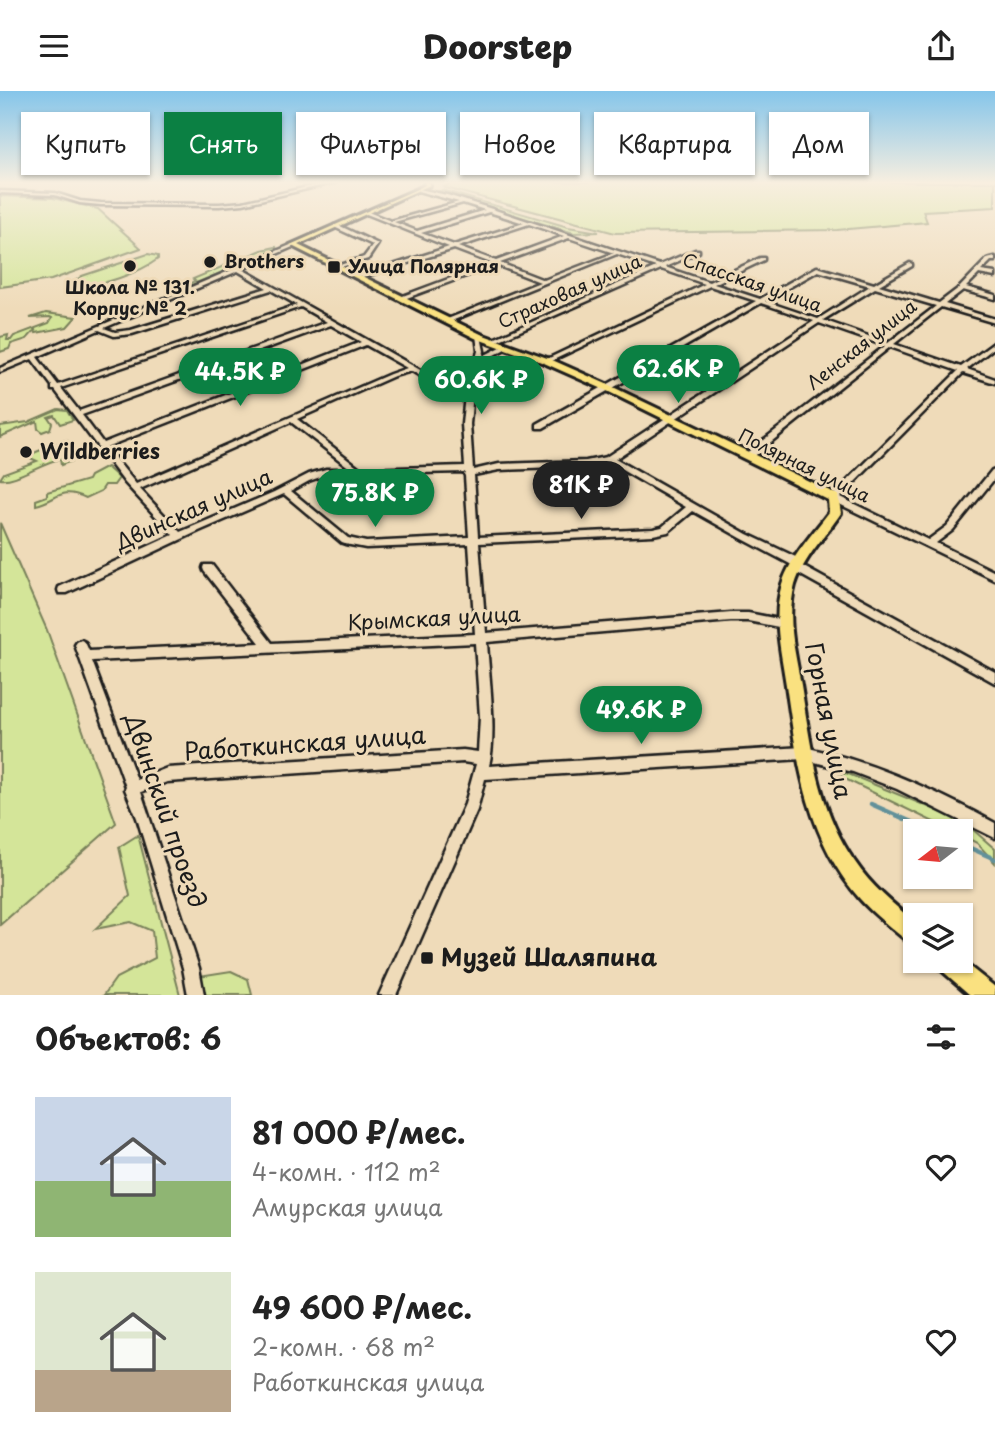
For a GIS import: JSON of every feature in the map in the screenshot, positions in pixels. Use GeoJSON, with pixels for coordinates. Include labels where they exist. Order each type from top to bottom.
{"type":"FeatureCollection","features":[{"type":"Feature","properties":{"kind":"main road"},"geometry":{"type":"LineString","coordinates":[[293,245],[340,224]]}},
{"type":"Feature","properties":{"kind":"main road","name":"Полярная улица"},"geometry":{"type":"LineString","coordinates":[[293,245],[478,336],[547,361],[608,388],[834,498]]}},
{"type":"Feature","properties":{"kind":"main road","name":"Горная улица"},"geometry":{"type":"LineString","coordinates":[[834,498],[835,513],[797,565],[785,596],[784,624],[803,753],[819,816],[844,860],[866,891],[903,924]]}},
{"type":"Feature","properties":{"kind":"main road"},"geometry":{"type":"LineString","coordinates":[[960,973],[987,995]]}},
{"type":"Feature","properties":{"kind":"street"},"geometry":{"type":"LineString","coordinates":[[398,224],[544,282]]}},
{"type":"Feature","properties":{"kind":"street"},"geometry":{"type":"LineString","coordinates":[[418,232],[444,224]]}},
{"type":"Feature","properties":{"kind":"street"},"geometry":{"type":"LineString","coordinates":[[361,278],[525,224]]}},
{"type":"Feature","properties":{"kind":"street","name":"Спасская улица"},"geometry":{"type":"LineString","coordinates":[[533,224],[995,381]]}},
{"type":"Feature","properties":{"kind":"street"},"geometry":{"type":"LineString","coordinates":[[336,226],[376,244],[366,258],[339,267]]}},
{"type":"Feature","properties":{"kind":"street"},"geometry":{"type":"LineString","coordinates":[[402,298],[569,236]]}},
{"type":"Feature","properties":{"kind":"street"},"geometry":{"type":"LineString","coordinates":[[0,370],[293,245]]}},
{"type":"Feature","properties":{"kind":"street","name":"Страховая улица"},"geometry":{"type":"LineString","coordinates":[[493,341],[697,251]]}},
{"type":"Feature","properties":{"kind":"street"},"geometry":{"type":"LineString","coordinates":[[447,321],[615,253]]}},
{"type":"Feature","properties":{"kind":"street"},"geometry":{"type":"LineString","coordinates":[[547,361],[762,259]]}},
{"type":"Feature","properties":{"kind":"street","name":"Ленская улица"},"geometry":{"type":"LineString","coordinates":[[748,456],[962,288],[989,260],[995,259]]}},
{"type":"Feature","properties":{"kind":"street"},"geometry":{"type":"LineString","coordinates":[[910,265],[609,459],[995,678]]}},
{"type":"Feature","properties":{"kind":"street"},"geometry":{"type":"LineString","coordinates":[[237,268],[450,390],[469,394]]}},
{"type":"Feature","properties":{"kind":"street"},"geometry":{"type":"LineString","coordinates":[[540,426],[817,269],[995,321]]}},
{"type":"Feature","properties":{"kind":"street"},"geometry":{"type":"LineString","coordinates":[[979,272],[995,275]]}},
{"type":"Feature","properties":{"kind":"street"},"geometry":{"type":"LineString","coordinates":[[100,328],[114,334],[131,332],[272,288]]}},
{"type":"Feature","properties":{"kind":"street"},"geometry":{"type":"LineString","coordinates":[[962,288],[995,297]]}},
{"type":"Feature","properties":{"kind":"street"},"geometry":{"type":"LineString","coordinates":[[55,388],[302,305]]}},
{"type":"Feature","properties":{"kind":"street"},"geometry":{"type":"LineString","coordinates":[[77,414],[333,322]]}},
{"type":"Feature","properties":{"kind":"street"},"geometry":{"type":"LineString","coordinates":[[387,995],[472,805],[482,766],[486,717],[466,424],[469,394],[480,361],[481,347],[478,336]]}},
{"type":"Feature","properties":{"kind":"street"},"geometry":{"type":"LineString","coordinates":[[102,446],[367,342]]}},
{"type":"Feature","properties":{"kind":"street"},"geometry":{"type":"LineString","coordinates":[[834,498],[962,370],[995,344]]}},
{"type":"Feature","properties":{"kind":"street"},"geometry":{"type":"LineString","coordinates":[[480,361],[507,346]]}},
{"type":"Feature","properties":{"kind":"street"},"geometry":{"type":"LineString","coordinates":[[33,356],[134,488],[179,536]]}},
{"type":"Feature","properties":{"kind":"street"},"geometry":{"type":"LineString","coordinates":[[134,488],[392,375],[414,369]]}},
{"type":"Feature","properties":{"kind":"street"},"geometry":{"type":"LineString","coordinates":[[293,420],[359,471]]}},
{"type":"Feature","properties":{"kind":"street","name":"Двинская улица"},"geometry":{"type":"LineString","coordinates":[[63,590],[244,505],[285,491],[314,474],[359,471],[468,472],[499,467],[586,464],[609,459]]}},
{"type":"Feature","properties":{"kind":"street"},"geometry":{"type":"LineString","coordinates":[[929,544],[950,528],[995,472]]}},
{"type":"Feature","properties":{"kind":"street"},"geometry":{"type":"LineString","coordinates":[[285,491],[345,541],[353,543],[474,542],[653,532],[665,530],[691,507]]}},
{"type":"Feature","properties":{"kind":"street","name":"Полярная улица"},"geometry":{"type":"LineString","coordinates":[[834,498],[995,576]]}},
{"type":"Feature","properties":{"kind":"street"},"geometry":{"type":"LineString","coordinates":[[208,568],[268,646]]}},
{"type":"Feature","properties":{"kind":"street","name":"Крымская улица"},"geometry":{"type":"LineString","coordinates":[[83,651],[482,638],[731,617],[748,617],[784,624]]}},
{"type":"Feature","properties":{"kind":"street","name":"Двинский проезд"},"geometry":{"type":"LineString","coordinates":[[83,651],[187,956],[196,995]]}},
{"type":"Feature","properties":{"kind":"street","name":"Работкинская улица"},"geometry":{"type":"LineString","coordinates":[[132,789],[167,775],[463,756],[482,766],[803,753],[827,757],[905,786],[995,831]]}},
{"type":"Feature","properties":{"kind":"green space"},"geometry":{"type":"Polygon","coordinates":[[[0,224],[115,224],[141,248],[51,280],[0,287],[0,224]]]}},
{"type":"Feature","properties":{"kind":"green space"},"geometry":{"type":"Polygon","coordinates":[[[545,224],[599,232],[574,233],[545,224]]]}},
{"type":"Feature","properties":{"kind":"green space"},"geometry":{"type":"Polygon","coordinates":[[[582,224],[902,224],[837,230],[615,233],[582,224]]]}},
{"type":"Feature","properties":{"kind":"green space"},"geometry":{"type":"Polygon","coordinates":[[[277,249],[189,286],[183,286],[195,281],[193,279],[262,250],[277,249]]]}},
{"type":"Feature","properties":{"kind":"green space"},"geometry":{"type":"Polygon","coordinates":[[[148,254],[158,256],[158,259],[119,278],[85,285],[75,281],[82,276],[148,254]]]}},
{"type":"Feature","properties":{"kind":"green space"},"geometry":{"type":"Polygon","coordinates":[[[46,313],[76,317],[67,327],[36,333],[35,330],[27,339],[11,344],[9,349],[0,352],[0,337],[8,335],[7,340],[11,340],[14,336],[49,323],[52,318],[50,317],[30,318],[46,313]]]}},
{"type":"Feature","properties":{"kind":"green space"},"geometry":{"type":"Polygon","coordinates":[[[507,356],[534,366],[497,382],[484,376],[491,364],[507,356]]]}},
{"type":"Feature","properties":{"kind":"green space"},"geometry":{"type":"Polygon","coordinates":[[[58,409],[67,410],[73,420],[60,424],[54,415],[48,417],[52,423],[50,429],[42,432],[38,429],[37,421],[0,437],[0,426],[28,422],[58,409]]]}},
{"type":"Feature","properties":{"kind":"green space"},"geometry":{"type":"Polygon","coordinates":[[[66,440],[70,443],[69,448],[59,454],[76,452],[75,456],[86,455],[61,465],[60,459],[13,478],[0,479],[4,473],[37,461],[26,456],[66,440]]]}},
{"type":"Feature","properties":{"kind":"green space"},"geometry":{"type":"Polygon","coordinates":[[[107,467],[119,478],[114,485],[105,485],[101,491],[86,498],[70,493],[36,505],[36,500],[47,496],[47,492],[88,480],[90,476],[107,467]]]}},
{"type":"Feature","properties":{"kind":"green space"},"geometry":{"type":"Polygon","coordinates":[[[0,523],[47,630],[116,823],[0,925],[0,523]]]}},
{"type":"Feature","properties":{"kind":"green space"},"geometry":{"type":"Polygon","coordinates":[[[846,773],[958,819],[927,819],[839,776],[846,773]]]}},
{"type":"Feature","properties":{"kind":"green space"},"geometry":{"type":"Polygon","coordinates":[[[973,830],[995,849],[995,863],[973,841],[973,830]]]}},
{"type":"Feature","properties":{"kind":"green space"},"geometry":{"type":"Polygon","coordinates":[[[138,835],[180,995],[104,995],[116,978],[155,958],[152,931],[131,922],[95,929],[130,896],[119,847],[138,835]]]}},
{"type":"Feature","properties":{"kind":"green space"},"geometry":{"type":"Polygon","coordinates":[[[231,971],[248,979],[252,995],[205,995],[199,976],[231,971]]]}},
{"type":"Feature","properties":{"kind":"waterway"},"geometry":{"type":"LineString","coordinates":[[871,804],[905,819]]}},
{"type":"Feature","properties":{"kind":"waterway"},"geometry":{"type":"LineString","coordinates":[[973,849],[995,859]]}},
{"type":"Feature","properties":{"kind":"place","name":"Brothers"},"geometry":{"type":"Point","coordinates":[210,262]}},
{"type":"Feature","properties":{"kind":"place","name":"Школа № 131. Корпус № 2"},"geometry":{"type":"Point","coordinates":[130,266]}},
{"type":"Feature","properties":{"kind":"place","name":"Улица Полярная"},"geometry":{"type":"Point","coordinates":[334,267]}},
{"type":"Feature","properties":{"kind":"place","name":"Wildberries"},"geometry":{"type":"Point","coordinates":[26,452]}},
{"type":"Feature","properties":{"kind":"place","name":"Музей Шаляпина"},"geometry":{"type":"Point","coordinates":[427,958]}}]}
